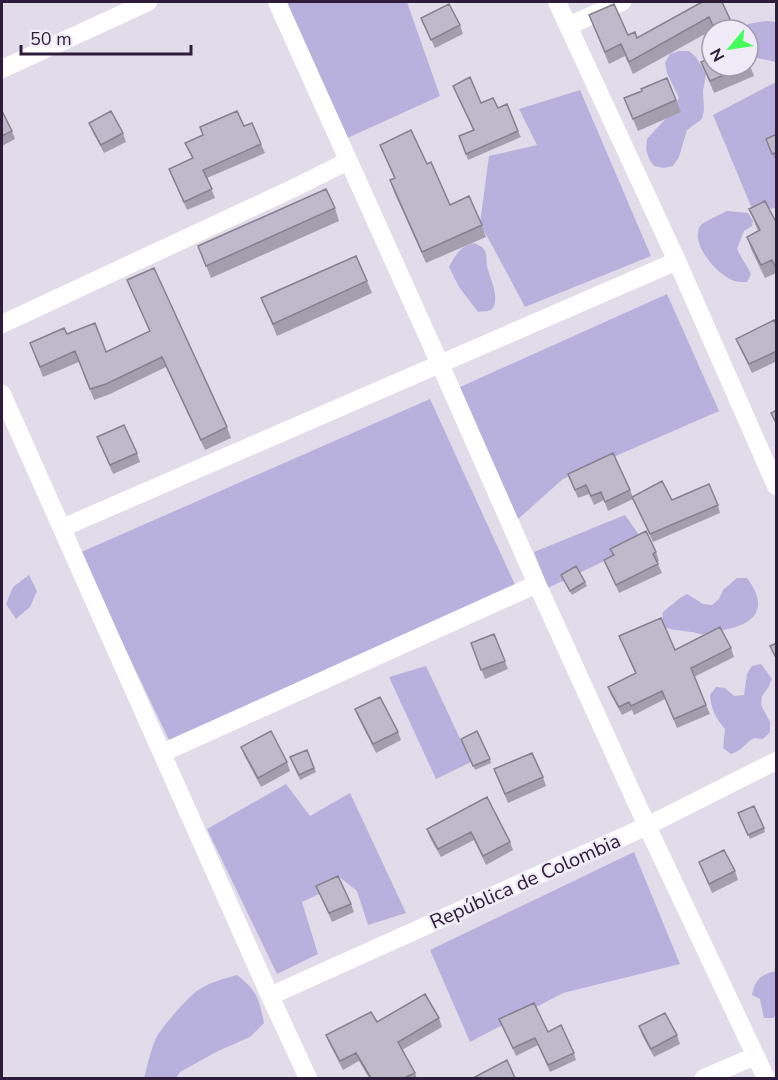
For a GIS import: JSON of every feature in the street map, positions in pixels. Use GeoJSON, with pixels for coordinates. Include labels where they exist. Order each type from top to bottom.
{"type":"FeatureCollection","features":[{"type":"Feature","properties":{"kind":"street"},"geometry":{"type":"LineString","coordinates":[[2,69],[148,2]]}},
{"type":"Feature","properties":{"kind":"street"},"geometry":{"type":"LineString","coordinates":[[277,2],[441,364],[537,584],[766,1078]]}},
{"type":"Feature","properties":{"kind":"street"},"geometry":{"type":"LineString","coordinates":[[557,2],[677,261],[777,486]]}},
{"type":"Feature","properties":{"kind":"street"},"geometry":{"type":"LineString","coordinates":[[568,26],[622,2]]}},
{"type":"Feature","properties":{"kind":"street"},"geometry":{"type":"LineString","coordinates":[[2,324],[348,161]]}},
{"type":"Feature","properties":{"kind":"street"},"geometry":{"type":"LineString","coordinates":[[62,528],[677,261]]}},
{"type":"Feature","properties":{"kind":"street"},"geometry":{"type":"LineString","coordinates":[[2,394],[308,1078]]}},
{"type":"Feature","properties":{"kind":"street"},"geometry":{"type":"LineString","coordinates":[[162,753],[537,584]]}},
{"type":"Feature","properties":{"kind":"street","name":"República de Colombia"},"geometry":{"type":"LineString","coordinates":[[270,996],[648,826],[777,761]]}},
{"type":"Feature","properties":{"kind":"street"},"geometry":{"type":"LineString","coordinates":[[704,1078],[755,1056]]}},
{"type":"Feature","properties":{"kind":"shaded area"},"geometry":{"type":"Polygon","coordinates":[[[284,2],[407,2],[440,96],[343,140],[284,2]]]}},
{"type":"Feature","properties":{"kind":"shaded area"},"geometry":{"type":"Polygon","coordinates":[[[760,22],[776,22],[776,62],[760,59],[760,22]]]}},
{"type":"Feature","properties":{"kind":"shaded area"},"geometry":{"type":"Polygon","coordinates":[[[689,51],[696,57],[700,64],[700,78],[705,78],[704,110],[702,119],[687,130],[679,157],[673,166],[664,168],[654,166],[646,149],[647,139],[669,115],[679,98],[667,73],[665,63],[670,54],[689,51]]]}},
{"type":"Feature","properties":{"kind":"shaded area"},"geometry":{"type":"Polygon","coordinates":[[[776,82],[776,208],[753,211],[713,115],[776,82]]]}},
{"type":"Feature","properties":{"kind":"shaded area"},"geometry":{"type":"Polygon","coordinates":[[[580,90],[651,256],[525,307],[480,223],[489,156],[537,145],[519,109],[580,90]]]}},
{"type":"Feature","properties":{"kind":"shaded area"},"geometry":{"type":"Polygon","coordinates":[[[727,211],[748,213],[753,221],[752,226],[744,231],[737,249],[751,274],[747,282],[733,280],[716,269],[700,246],[698,231],[702,224],[727,211]]]}},
{"type":"Feature","properties":{"kind":"shaded area"},"geometry":{"type":"Polygon","coordinates":[[[474,243],[486,252],[487,266],[494,288],[494,305],[487,311],[478,312],[459,287],[449,267],[465,246],[474,243]]]}},
{"type":"Feature","properties":{"kind":"shaded area"},"geometry":{"type":"Polygon","coordinates":[[[667,294],[719,411],[563,479],[518,519],[458,388],[667,294]]]}},
{"type":"Feature","properties":{"kind":"shaded area"},"geometry":{"type":"Polygon","coordinates":[[[430,399],[516,587],[171,744],[79,553],[430,399]]]}},
{"type":"Feature","properties":{"kind":"shaded area"},"geometry":{"type":"Polygon","coordinates":[[[625,515],[644,542],[548,588],[534,552],[625,515]]]}},
{"type":"Feature","properties":{"kind":"shaded area"},"geometry":{"type":"Polygon","coordinates":[[[29,575],[37,591],[30,607],[16,619],[6,604],[13,587],[29,575]]]}},
{"type":"Feature","properties":{"kind":"shaded area"},"geometry":{"type":"Polygon","coordinates":[[[737,578],[747,578],[754,588],[758,606],[752,619],[735,627],[707,634],[664,627],[663,612],[680,598],[687,594],[703,604],[712,605],[719,599],[723,590],[737,578]]]}},
{"type":"Feature","properties":{"kind":"shaded area"},"geometry":{"type":"Polygon","coordinates":[[[761,664],[772,679],[762,696],[761,705],[770,722],[770,732],[763,739],[754,738],[731,754],[723,748],[725,729],[714,714],[710,695],[716,687],[725,688],[734,696],[744,695],[747,674],[752,666],[761,664]]]}},
{"type":"Feature","properties":{"kind":"shaded area"},"geometry":{"type":"Polygon","coordinates":[[[426,666],[471,762],[436,779],[389,677],[426,666]]]}},
{"type":"Feature","properties":{"kind":"shaded area"},"geometry":{"type":"Polygon","coordinates":[[[286,784],[310,816],[350,793],[406,913],[368,925],[357,891],[338,876],[319,894],[302,902],[318,954],[277,974],[207,829],[286,784]]]}},
{"type":"Feature","properties":{"kind":"shaded area"},"geometry":{"type":"Polygon","coordinates":[[[634,852],[680,964],[563,993],[470,1042],[430,950],[634,852]]]}},
{"type":"Feature","properties":{"kind":"shaded area"},"geometry":{"type":"Polygon","coordinates":[[[776,971],[776,1015],[773,1018],[764,1018],[760,999],[752,995],[753,990],[760,978],[776,971]]]}},
{"type":"Feature","properties":{"kind":"shaded area"},"geometry":{"type":"Polygon","coordinates":[[[237,975],[256,996],[264,1023],[250,1037],[216,1052],[180,1072],[176,1078],[144,1078],[156,1038],[177,1011],[202,988],[237,975]]]}},
{"type":"Feature","properties":{"kind":"building"},"geometry":{"type":"Polygon","coordinates":[[[702,2],[722,2],[729,18],[700,18],[700,22],[629,62],[621,44],[605,52],[589,15],[614,4],[628,35],[635,32],[637,38],[702,2]]]}},
{"type":"Feature","properties":{"kind":"building"},"geometry":{"type":"Polygon","coordinates":[[[449,4],[460,25],[431,40],[421,18],[449,4]]]}},
{"type":"Feature","properties":{"kind":"building"},"geometry":{"type":"Polygon","coordinates":[[[470,77],[481,103],[493,98],[498,108],[507,104],[518,131],[466,154],[459,136],[474,130],[453,86],[470,77]]]}},
{"type":"Feature","properties":{"kind":"building"},"geometry":{"type":"Polygon","coordinates":[[[667,78],[676,100],[633,119],[624,98],[667,78]]]}},
{"type":"Feature","properties":{"kind":"building"},"geometry":{"type":"Polygon","coordinates":[[[2,111],[12,131],[2,136],[2,111]]]}},
{"type":"Feature","properties":{"kind":"building"},"geometry":{"type":"Polygon","coordinates":[[[111,111],[123,133],[101,145],[89,123],[111,111]]]}},
{"type":"Feature","properties":{"kind":"building"},"geometry":{"type":"Polygon","coordinates":[[[237,111],[244,126],[252,123],[261,144],[203,170],[212,189],[184,202],[169,169],[193,158],[185,143],[203,135],[200,127],[237,111]]]}},
{"type":"Feature","properties":{"kind":"building"},"geometry":{"type":"Polygon","coordinates":[[[411,130],[427,164],[431,162],[450,205],[469,196],[482,225],[422,252],[390,180],[395,178],[380,145],[411,130]]]}},
{"type":"Feature","properties":{"kind":"building"},"geometry":{"type":"Polygon","coordinates":[[[777,134],[777,152],[772,154],[766,139],[777,134]]]}},
{"type":"Feature","properties":{"kind":"building"},"geometry":{"type":"Polygon","coordinates":[[[326,189],[335,208],[206,266],[198,246],[326,189]]]}},
{"type":"Feature","properties":{"kind":"building"},"geometry":{"type":"Polygon","coordinates":[[[765,201],[775,220],[777,219],[777,270],[772,260],[761,265],[747,237],[760,230],[749,209],[765,201]]]}},
{"type":"Feature","properties":{"kind":"building"},"geometry":{"type":"Polygon","coordinates":[[[356,256],[367,281],[273,324],[261,298],[356,256]]]}},
{"type":"Feature","properties":{"kind":"building"},"geometry":{"type":"Polygon","coordinates":[[[154,268],[227,427],[201,440],[162,357],[106,384],[90,389],[75,351],[40,367],[30,343],[64,328],[67,334],[95,323],[106,352],[150,331],[127,280],[154,268]]]}},
{"type":"Feature","properties":{"kind":"building"},"geometry":{"type":"Polygon","coordinates":[[[774,320],[777,326],[777,351],[749,364],[736,339],[774,320]]]}},
{"type":"Feature","properties":{"kind":"building"},"geometry":{"type":"Polygon","coordinates":[[[777,410],[777,425],[771,413],[777,410]]]}},
{"type":"Feature","properties":{"kind":"building"},"geometry":{"type":"Polygon","coordinates":[[[124,425],[137,453],[110,465],[97,437],[124,425]]]}},
{"type":"Feature","properties":{"kind":"building"},"geometry":{"type":"Polygon","coordinates":[[[613,453],[630,490],[605,502],[601,492],[591,496],[586,485],[575,490],[568,474],[613,453]]]}},
{"type":"Feature","properties":{"kind":"building"},"geometry":{"type":"Polygon","coordinates":[[[662,481],[672,500],[709,484],[718,505],[650,534],[632,497],[662,481]]]}},
{"type":"Feature","properties":{"kind":"building"},"geometry":{"type":"Polygon","coordinates":[[[646,531],[656,552],[653,554],[658,564],[616,585],[604,560],[614,555],[610,549],[646,531]]]}},
{"type":"Feature","properties":{"kind":"building"},"geometry":{"type":"Polygon","coordinates":[[[576,566],[585,582],[570,591],[561,575],[576,566]]]}},
{"type":"Feature","properties":{"kind":"building"},"geometry":{"type":"Polygon","coordinates":[[[661,618],[675,650],[720,627],[731,648],[691,668],[706,705],[674,719],[662,691],[631,706],[629,702],[619,707],[608,687],[636,673],[619,636],[661,618]]]}},
{"type":"Feature","properties":{"kind":"building"},"geometry":{"type":"Polygon","coordinates":[[[494,634],[505,661],[481,670],[471,643],[494,634]]]}},
{"type":"Feature","properties":{"kind":"building"},"geometry":{"type":"Polygon","coordinates":[[[777,643],[777,660],[770,646],[777,643]]]}},
{"type":"Feature","properties":{"kind":"building"},"geometry":{"type":"Polygon","coordinates":[[[380,697],[398,732],[373,744],[355,709],[380,697]]]}},
{"type":"Feature","properties":{"kind":"building"},"geometry":{"type":"Polygon","coordinates":[[[271,731],[287,762],[258,778],[241,747],[271,731]]]}},
{"type":"Feature","properties":{"kind":"building"},"geometry":{"type":"Polygon","coordinates":[[[477,731],[490,759],[473,766],[461,739],[477,731]]]}},
{"type":"Feature","properties":{"kind":"building"},"geometry":{"type":"Polygon","coordinates":[[[307,750],[314,768],[299,775],[290,757],[307,750]]]}},
{"type":"Feature","properties":{"kind":"building"},"geometry":{"type":"Polygon","coordinates":[[[532,753],[543,777],[505,794],[494,769],[532,753]]]}},
{"type":"Feature","properties":{"kind":"building"},"geometry":{"type":"Polygon","coordinates":[[[487,797],[510,842],[483,856],[471,832],[438,849],[427,829],[487,797]]]}},
{"type":"Feature","properties":{"kind":"building"},"geometry":{"type":"Polygon","coordinates":[[[754,806],[764,828],[748,835],[738,813],[754,806]]]}},
{"type":"Feature","properties":{"kind":"building"},"geometry":{"type":"Polygon","coordinates":[[[724,850],[735,871],[709,884],[699,862],[724,850]]]}},
{"type":"Feature","properties":{"kind":"building"},"geometry":{"type":"Polygon","coordinates":[[[338,876],[351,904],[329,913],[316,886],[338,876]]]}},
{"type":"Feature","properties":{"kind":"building"},"geometry":{"type":"Polygon","coordinates":[[[425,994],[439,1018],[398,1042],[415,1073],[404,1078],[371,1078],[356,1053],[340,1061],[326,1035],[371,1012],[377,1022],[425,994]]]}},
{"type":"Feature","properties":{"kind":"building"},"geometry":{"type":"Polygon","coordinates":[[[534,1003],[548,1032],[561,1025],[574,1053],[548,1065],[535,1038],[513,1048],[499,1019],[534,1003]]]}},
{"type":"Feature","properties":{"kind":"building"},"geometry":{"type":"Polygon","coordinates":[[[665,1013],[677,1035],[651,1049],[639,1026],[665,1013]]]}},
{"type":"Feature","properties":{"kind":"building"},"geometry":{"type":"Polygon","coordinates":[[[507,1060],[515,1078],[473,1078],[507,1060]]]}}]}
